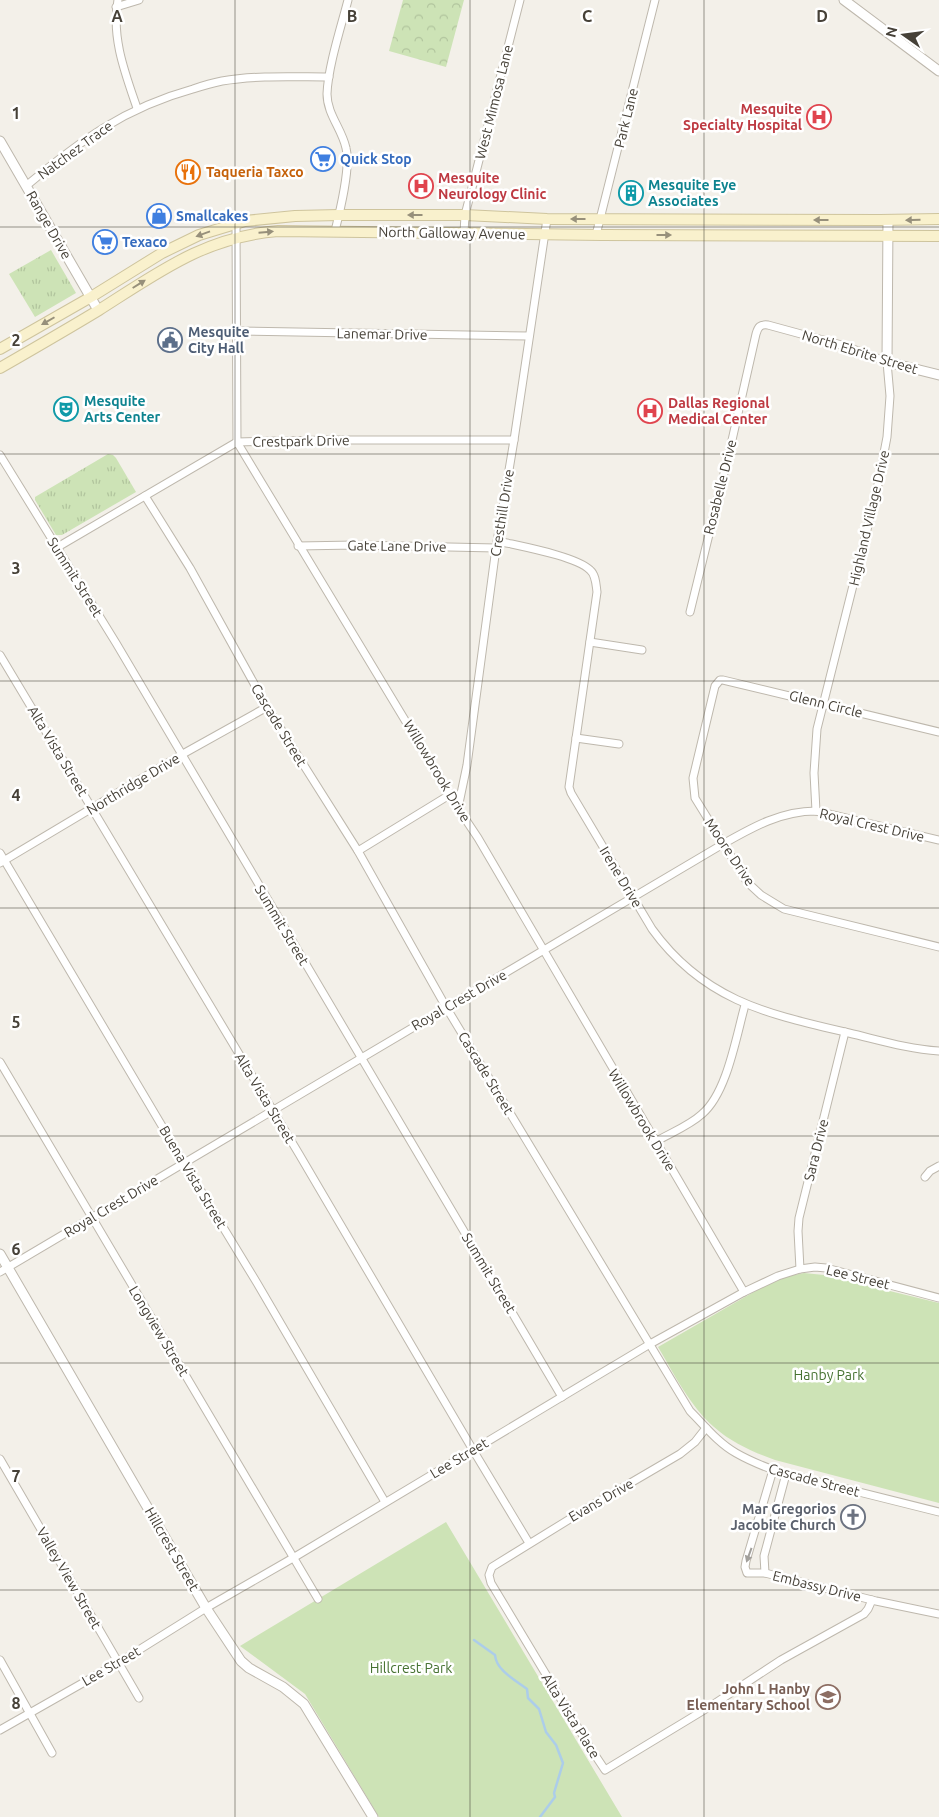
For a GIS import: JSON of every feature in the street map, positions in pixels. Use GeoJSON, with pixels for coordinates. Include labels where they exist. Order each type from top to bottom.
{"type":"FeatureCollection","features":[{"type":"Feature","properties":{"kind":"main road","name":"North Galloway Avenue"},"geometry":{"type":"LineString","coordinates":[[0,349],[170,248],[200,235],[236,223],[274,217],[465,215],[547,219],[939,219]]}},
{"type":"Feature","properties":{"kind":"main road"},"geometry":{"type":"LineString","coordinates":[[643,235],[644,219]]}},
{"type":"Feature","properties":{"kind":"main road"},"geometry":{"type":"LineString","coordinates":[[824,236],[838,230],[845,220]]}},
{"type":"Feature","properties":{"kind":"main road","name":"North Galloway Avenue"},"geometry":{"type":"LineString","coordinates":[[0,368],[176,262],[198,251],[236,237],[257,232],[939,236]]}},
{"type":"Feature","properties":{"kind":"street"},"geometry":{"type":"LineString","coordinates":[[137,108],[124,70],[116,36],[117,4],[139,0]]}},
{"type":"Feature","properties":{"kind":"street"},"geometry":{"type":"LineString","coordinates":[[335,231],[348,168],[348,158],[343,137],[331,114],[327,96],[329,77],[348,0]]}},
{"type":"Feature","properties":{"kind":"street","name":"West Mimosa Lane"},"geometry":{"type":"LineString","coordinates":[[464,233],[465,215],[520,0]]}},
{"type":"Feature","properties":{"kind":"street","name":"Park Lane"},"geometry":{"type":"LineString","coordinates":[[596,235],[655,0]]}},
{"type":"Feature","properties":{"kind":"street"},"geometry":{"type":"LineString","coordinates":[[844,0],[939,71]]}},
{"type":"Feature","properties":{"kind":"street","name":"Natchez Trace"},"geometry":{"type":"LineString","coordinates":[[26,186],[68,151],[100,129],[137,108],[173,94],[222,81],[262,77],[329,77]]}},
{"type":"Feature","properties":{"kind":"street","name":"Range Drive"},"geometry":{"type":"LineString","coordinates":[[0,141],[98,310]]}},
{"type":"Feature","properties":{"kind":"street","name":"Cresthill Drive"},"geometry":{"type":"LineString","coordinates":[[458,808],[467,765],[497,545],[547,219]]}},
{"type":"Feature","properties":{"kind":"street","name":"Highland Village Drive"},"geometry":{"type":"LineString","coordinates":[[816,811],[814,773],[817,728],[879,482],[887,437],[890,396],[887,362],[888,220]]}},
{"type":"Feature","properties":{"kind":"street","name":"Willowbrook Drive"},"geometry":{"type":"LineString","coordinates":[[236,223],[237,442],[298,546],[483,846],[744,1292]]}},
{"type":"Feature","properties":{"kind":"street","name":"Rosabelle Drive"},"geometry":{"type":"LineString","coordinates":[[690,612],[756,334],[759,327],[763,324],[782,329]]}},
{"type":"Feature","properties":{"kind":"street","name":"North Ebrite Street"},"geometry":{"type":"LineString","coordinates":[[782,329],[844,346],[887,362],[939,375]]}},
{"type":"Feature","properties":{"kind":"street","name":"Lanemar Drive"},"geometry":{"type":"LineString","coordinates":[[235,331],[529,336]]}},
{"type":"Feature","properties":{"kind":"street","name":"Crestpark Drive"},"geometry":{"type":"LineString","coordinates":[[56,548],[237,442],[514,440]]}},
{"type":"Feature","properties":{"kind":"street","name":"Summit Street"},"geometry":{"type":"LineString","coordinates":[[0,454],[116,643],[562,1397]]}},
{"type":"Feature","properties":{"kind":"street","name":"Cascade Street"},"geometry":{"type":"LineString","coordinates":[[145,496],[190,568],[267,706],[358,851],[446,1007],[690,1410],[706,1428],[734,1453],[773,1470],[939,1512]]}},
{"type":"Feature","properties":{"kind":"street","name":"Gate Lane Drive"},"geometry":{"type":"LineString","coordinates":[[298,546],[497,545],[538,550]]}},
{"type":"Feature","properties":{"kind":"street","name":"Irene Drive"},"geometry":{"type":"LineString","coordinates":[[538,550],[582,564],[591,571],[595,579],[597,592],[569,786],[571,793],[633,898],[666,948],[696,976],[745,1005],[920,1050],[939,1051]]}},
{"type":"Feature","properties":{"kind":"street"},"geometry":{"type":"LineString","coordinates":[[590,642],[642,650]]}},
{"type":"Feature","properties":{"kind":"street","name":"Alta Vista Street"},"geometry":{"type":"LineString","coordinates":[[0,655],[529,1543]]}},
{"type":"Feature","properties":{"kind":"street","name":"Glenn Circle"},"geometry":{"type":"LineString","coordinates":[[715,686],[720,680],[724,680],[939,732]]}},
{"type":"Feature","properties":{"kind":"street","name":"Moore Drive"},"geometry":{"type":"LineString","coordinates":[[715,686],[693,778],[695,798],[747,882],[761,895],[784,909],[939,947]]}},
{"type":"Feature","properties":{"kind":"street","name":"Northridge Drive"},"geometry":{"type":"LineString","coordinates":[[2,861],[267,706]]}},
{"type":"Feature","properties":{"kind":"street"},"geometry":{"type":"LineString","coordinates":[[576,738],[619,744]]}},
{"type":"Feature","properties":{"kind":"street"},"geometry":{"type":"LineString","coordinates":[[358,851],[451,794]]}},
{"type":"Feature","properties":{"kind":"street","name":"Royal Crest Drive"},"geometry":{"type":"LineString","coordinates":[[4,1270],[446,1007],[766,820],[799,811],[816,811],[939,840]]}},
{"type":"Feature","properties":{"kind":"street","name":"Buena Vista Street"},"geometry":{"type":"LineString","coordinates":[[0,853],[2,861],[258,1283],[385,1502]]}},
{"type":"Feature","properties":{"kind":"street"},"geometry":{"type":"LineString","coordinates":[[655,1142],[701,1116],[715,1100],[722,1086],[745,1005]]}},
{"type":"Feature","properties":{"kind":"street","name":"Sara Drive"},"geometry":{"type":"LineString","coordinates":[[800,1269],[799,1218],[845,1032]]}},
{"type":"Feature","properties":{"kind":"street","name":"Longview Street"},"geometry":{"type":"LineString","coordinates":[[0,1062],[318,1599]]}},
{"type":"Feature","properties":{"kind":"street"},"geometry":{"type":"LineString","coordinates":[[925,1177],[930,1170],[939,1166]]}},
{"type":"Feature","properties":{"kind":"street","name":"Hillcrest Street"},"geometry":{"type":"LineString","coordinates":[[0,1254],[4,1270],[206,1608],[242,1661],[249,1668],[283,1686],[304,1704],[373,1817]]}},
{"type":"Feature","properties":{"kind":"street","name":"Lee Street"},"geometry":{"type":"LineString","coordinates":[[0,1730],[118,1663],[206,1608],[650,1344],[744,1292],[778,1276],[800,1269],[826,1268],[939,1298]]}},
{"type":"Feature","properties":{"kind":"street","name":"Evans Drive"},"geometry":{"type":"LineString","coordinates":[[492,1566],[680,1454],[695,1442],[706,1428]]}},
{"type":"Feature","properties":{"kind":"street","name":"Valley View Street"},"geometry":{"type":"LineString","coordinates":[[0,1459],[139,1698]]}},
{"type":"Feature","properties":{"kind":"street"},"geometry":{"type":"LineString","coordinates":[[765,1573],[750,1574],[745,1571],[745,1567],[773,1470]]}},
{"type":"Feature","properties":{"kind":"street","name":"Embassy Drive"},"geometry":{"type":"LineString","coordinates":[[786,1474],[764,1556],[765,1573],[872,1600],[939,1614]]}},
{"type":"Feature","properties":{"kind":"street","name":"Alta Vista Place"},"geometry":{"type":"LineString","coordinates":[[492,1566],[489,1575],[491,1583],[605,1770],[714,1704],[781,1660],[864,1614],[872,1600]]}},
{"type":"Feature","properties":{"kind":"street"},"geometry":{"type":"LineString","coordinates":[[0,1660],[52,1753]]}},
{"type":"Feature","properties":{"kind":"green space"},"geometry":{"type":"Polygon","coordinates":[[[403,0],[464,0],[446,67],[389,51],[403,0]]]}},
{"type":"Feature","properties":{"kind":"green space"},"geometry":{"type":"Polygon","coordinates":[[[51,250],[76,293],[35,317],[9,274],[51,250]]]}},
{"type":"Feature","properties":{"kind":"green space"},"geometry":{"type":"Polygon","coordinates":[[[108,454],[116,458],[136,492],[62,535],[56,535],[35,497],[108,454]]]}},
{"type":"Feature","properties":{"kind":"green space","name":"Hanby Park"},"geometry":{"type":"Polygon","coordinates":[[[804,1273],[824,1275],[939,1303],[939,1503],[775,1460],[735,1442],[705,1419],[683,1389],[658,1347],[771,1282],[804,1273]]]}},
{"type":"Feature","properties":{"kind":"green space","name":"Hillcrest Park"},"geometry":{"type":"Polygon","coordinates":[[[446,1522],[622,1817],[379,1817],[305,1694],[240,1646],[446,1522]]]}},
{"type":"Feature","properties":{"kind":"waterway"},"geometry":{"type":"LineString","coordinates":[[474,1640],[495,1655],[502,1670],[527,1689],[528,1698],[539,1709],[546,1732],[556,1745],[563,1763],[554,1793],[555,1797],[540,1817]]}},
{"type":"Feature","properties":{"kind":"place","name":"Mesquite Specialty Hospital"},"geometry":{"type":"Point","coordinates":[819,117]}},
{"type":"Feature","properties":{"kind":"place","name":"Quick Stop"},"geometry":{"type":"Point","coordinates":[323,159]}},
{"type":"Feature","properties":{"kind":"place","name":"Taqueria Taxco"},"geometry":{"type":"Point","coordinates":[188,172]}},
{"type":"Feature","properties":{"kind":"place","name":"Mesquite Neurology Clinic"},"geometry":{"type":"Point","coordinates":[421,186]}},
{"type":"Feature","properties":{"kind":"place","name":"Mesquite Eye Associates"},"geometry":{"type":"Point","coordinates":[631,193]}},
{"type":"Feature","properties":{"kind":"place","name":"Smallcakes"},"geometry":{"type":"Point","coordinates":[159,216]}},
{"type":"Feature","properties":{"kind":"place","name":"Texaco"},"geometry":{"type":"Point","coordinates":[105,242]}},
{"type":"Feature","properties":{"kind":"place","name":"Mesquite City Hall"},"geometry":{"type":"Point","coordinates":[170,340]}},
{"type":"Feature","properties":{"kind":"place","name":"Mesquite Arts Center"},"geometry":{"type":"Point","coordinates":[66,409]}},
{"type":"Feature","properties":{"kind":"place","name":"Dallas Regional Medical Center"},"geometry":{"type":"Point","coordinates":[650,411]}},
{"type":"Feature","properties":{"kind":"place","name":"Mar Gregorios Jacobite Church"},"geometry":{"type":"Point","coordinates":[853,1517]}},
{"type":"Feature","properties":{"kind":"place","name":"John L Hanby Elementary School"},"geometry":{"type":"Point","coordinates":[828,1697]}}]}
